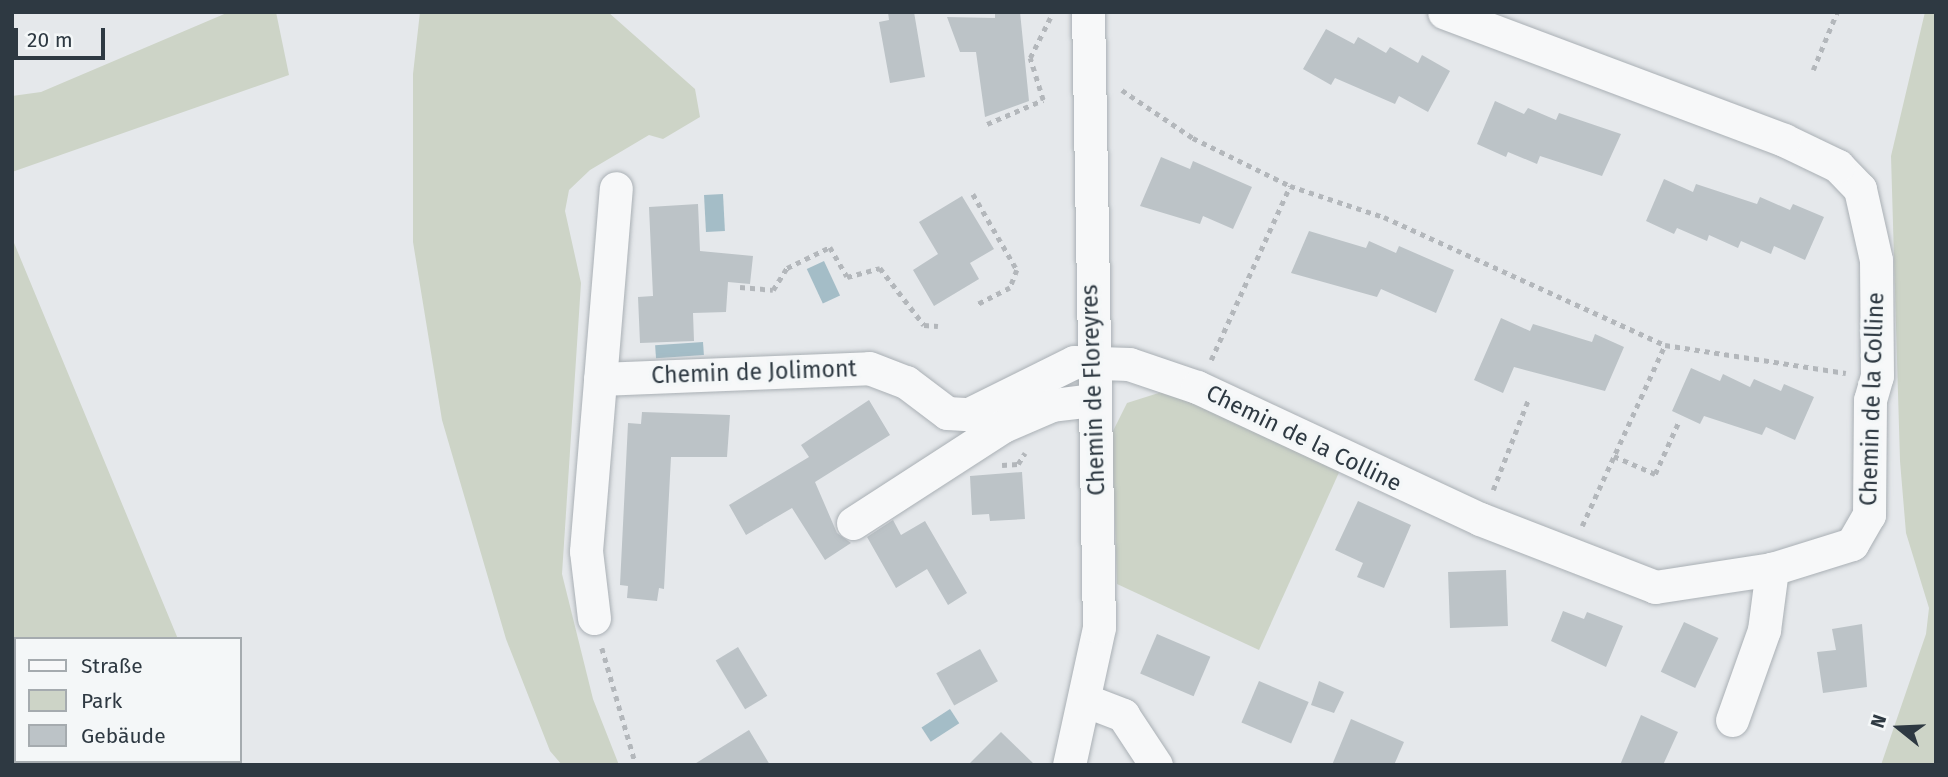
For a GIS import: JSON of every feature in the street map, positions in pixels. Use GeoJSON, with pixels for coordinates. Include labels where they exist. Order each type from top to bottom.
{"type":"FeatureCollection","features":[{"type":"Feature","properties":{"kind":"street","name":"Chemin de Floreyres"},"geometry":{"type":"LineString","coordinates":[[1069,765],[1087,701],[1099,627],[1092,363],[1088,12]]}},
{"type":"Feature","properties":{"kind":"street","name":"Chemin de la Colline"},"geometry":{"type":"LineString","coordinates":[[1092,363],[1129,365],[1197,387],[1480,519],[1655,587],[1772,569],[1852,544],[1864,528],[1877,376],[1872,226],[1860,189],[1838,166],[1698,106],[1444,12]]}},
{"type":"Feature","properties":{"kind":"street"},"geometry":{"type":"LineString","coordinates":[[594,618],[585,572],[617,188]]}},
{"type":"Feature","properties":{"kind":"street","name":"Chemin de Jolimont"},"geometry":{"type":"LineString","coordinates":[[600,379],[869,368],[906,382],[947,414],[969,414],[1057,369],[1092,363]]}},
{"type":"Feature","properties":{"kind":"street"},"geometry":{"type":"LineString","coordinates":[[853,523],[1012,421],[1052,405],[1093,400]]}},
{"type":"Feature","properties":{"kind":"street"},"geometry":{"type":"LineString","coordinates":[[1732,720],[1764,630],[1772,569]]}},
{"type":"Feature","properties":{"kind":"street"},"geometry":{"type":"LineString","coordinates":[[1087,701],[1123,715],[1156,765]]}},
{"type":"Feature","properties":{"kind":"path"},"geometry":{"type":"LineString","coordinates":[[1813,70],[1837,12]]}},
{"type":"Feature","properties":{"kind":"path"},"geometry":{"type":"LineString","coordinates":[[987,124],[1043,100],[1030,58],[1050,18]]}},
{"type":"Feature","properties":{"kind":"path"},"geometry":{"type":"LineString","coordinates":[[1117,87],[1193,138],[1290,186],[1358,214],[1384,217],[1665,345],[1877,376]]}},
{"type":"Feature","properties":{"kind":"path"},"geometry":{"type":"LineString","coordinates":[[1197,387],[1290,186]]}},
{"type":"Feature","properties":{"kind":"path"},"geometry":{"type":"LineString","coordinates":[[973,194],[1017,270],[1010,288],[975,306]]}},
{"type":"Feature","properties":{"kind":"path"},"geometry":{"type":"LineString","coordinates":[[740,287],[773,290],[786,268],[830,247],[847,277],[880,268],[924,325],[938,326]]}},
{"type":"Feature","properties":{"kind":"path"},"geometry":{"type":"LineString","coordinates":[[1569,554],[1665,345]]}},
{"type":"Feature","properties":{"kind":"path"},"geometry":{"type":"LineString","coordinates":[[1480,519],[1528,400]]}},
{"type":"Feature","properties":{"kind":"path"},"geometry":{"type":"LineString","coordinates":[[1614,456],[1655,474],[1679,421]]}},
{"type":"Feature","properties":{"kind":"path"},"geometry":{"type":"LineString","coordinates":[[594,618],[636,765]]}},
{"type":"Feature","properties":{"kind":"green space"},"geometry":{"type":"Polygon","coordinates":[[[229,12],[276,12],[289,75],[12,172],[12,96],[41,92],[229,12]]]}},
{"type":"Feature","properties":{"kind":"green space"},"geometry":{"type":"Polygon","coordinates":[[[420,12],[608,12],[695,89],[700,117],[663,139],[649,135],[590,170],[569,190],[565,211],[581,283],[562,574],[593,699],[619,765],[562,765],[550,751],[506,639],[442,420],[413,242],[413,74],[420,12]]]}},
{"type":"Feature","properties":{"kind":"green space"},"geometry":{"type":"Polygon","coordinates":[[[1925,12],[1936,12],[1936,765],[1881,765],[1926,634],[1929,608],[1906,533],[1900,461],[1891,156],[1925,12]]]}},
{"type":"Feature","properties":{"kind":"green space"},"geometry":{"type":"Polygon","coordinates":[[[12,238],[177,637],[14,637],[14,763],[230,765],[12,765],[12,238]]]}},
{"type":"Feature","properties":{"kind":"green space"},"geometry":{"type":"Polygon","coordinates":[[[1168,390],[1341,468],[1259,650],[1117,584],[1112,433],[1127,403],[1168,390]]]}},
{"type":"Feature","properties":{"kind":"water"},"geometry":{"type":"Polygon","coordinates":[[[723,194],[725,231],[706,232],[704,195],[723,194]]]}},
{"type":"Feature","properties":{"kind":"water"},"geometry":{"type":"Polygon","coordinates":[[[824,261],[840,295],[823,303],[807,269],[824,261]]]}},
{"type":"Feature","properties":{"kind":"water"},"geometry":{"type":"Polygon","coordinates":[[[703,342],[704,355],[656,358],[655,345],[703,342]]]}},
{"type":"Feature","properties":{"kind":"water"},"geometry":{"type":"Polygon","coordinates":[[[950,709],[959,723],[931,742],[921,728],[950,709]]]}},
{"type":"Feature","properties":{"kind":"building"},"geometry":{"type":"Polygon","coordinates":[[[888,12],[914,12],[925,77],[890,83],[879,22],[889,20],[888,12]]]}},
{"type":"Feature","properties":{"kind":"building"},"geometry":{"type":"Polygon","coordinates":[[[995,12],[1020,12],[1029,101],[985,117],[976,52],[960,52],[947,17],[995,18],[995,12]]]}},
{"type":"Feature","properties":{"kind":"building"},"geometry":{"type":"Polygon","coordinates":[[[1326,29],[1354,44],[1358,37],[1386,53],[1390,47],[1418,63],[1422,55],[1450,71],[1428,112],[1399,96],[1395,104],[1335,78],[1331,85],[1303,69],[1326,29]]]}},
{"type":"Feature","properties":{"kind":"building"},"geometry":{"type":"Polygon","coordinates":[[[1495,101],[1524,114],[1528,108],[1556,120],[1559,113],[1621,134],[1602,176],[1540,156],[1537,164],[1508,152],[1506,157],[1477,144],[1495,101]]]}},
{"type":"Feature","properties":{"kind":"building"},"geometry":{"type":"Polygon","coordinates":[[[1161,157],[1190,169],[1193,161],[1252,187],[1233,229],[1203,216],[1200,224],[1140,206],[1161,157]]]}},
{"type":"Feature","properties":{"kind":"building"},"geometry":{"type":"Polygon","coordinates":[[[1664,179],[1693,192],[1696,184],[1757,204],[1760,197],[1790,210],[1793,204],[1824,217],[1805,260],[1774,246],[1771,254],[1741,241],[1738,248],[1709,235],[1707,241],[1677,228],[1674,234],[1646,221],[1664,179]]]}},
{"type":"Feature","properties":{"kind":"building"},"geometry":{"type":"Polygon","coordinates":[[[962,196],[994,249],[970,263],[979,279],[934,306],[913,270],[938,254],[919,222],[962,196]]]}},
{"type":"Feature","properties":{"kind":"building"},"geometry":{"type":"Polygon","coordinates":[[[698,204],[700,251],[753,256],[750,284],[728,282],[726,312],[693,313],[694,341],[640,343],[638,297],[653,296],[649,207],[698,204]]]}},
{"type":"Feature","properties":{"kind":"building"},"geometry":{"type":"Polygon","coordinates":[[[1309,231],[1366,248],[1369,241],[1396,253],[1399,246],[1454,270],[1436,313],[1381,289],[1377,297],[1291,273],[1309,231]]]}},
{"type":"Feature","properties":{"kind":"building"},"geometry":{"type":"Polygon","coordinates":[[[1501,318],[1530,331],[1533,324],[1592,342],[1595,334],[1624,347],[1605,391],[1514,367],[1503,393],[1474,380],[1501,318]]]}},
{"type":"Feature","properties":{"kind":"building"},"geometry":{"type":"Polygon","coordinates":[[[1691,368],[1720,381],[1723,374],[1750,387],[1754,379],[1781,391],[1784,384],[1814,397],[1795,440],[1766,427],[1762,435],[1704,416],[1700,424],[1672,411],[1691,368]]]}},
{"type":"Feature","properties":{"kind":"building"},"geometry":{"type":"Polygon","coordinates":[[[869,400],[890,435],[815,482],[837,533],[851,543],[825,560],[792,508],[746,535],[729,505],[809,457],[801,445],[869,400]]]}},
{"type":"Feature","properties":{"kind":"building"},"geometry":{"type":"Polygon","coordinates":[[[642,412],[730,415],[727,457],[671,457],[664,589],[659,588],[657,601],[627,598],[628,586],[620,585],[628,423],[641,424],[642,412]]]}},
{"type":"Feature","properties":{"kind":"building"},"geometry":{"type":"Polygon","coordinates":[[[1022,472],[1025,519],[990,521],[989,514],[972,515],[970,476],[1022,472]]]}},
{"type":"Feature","properties":{"kind":"building"},"geometry":{"type":"Polygon","coordinates":[[[1358,501],[1411,525],[1384,588],[1357,577],[1363,563],[1335,550],[1358,501]]]}},
{"type":"Feature","properties":{"kind":"building"},"geometry":{"type":"Polygon","coordinates":[[[893,520],[901,535],[925,521],[967,593],[948,605],[927,569],[896,588],[867,537],[893,520]]]}},
{"type":"Feature","properties":{"kind":"building"},"geometry":{"type":"Polygon","coordinates":[[[1506,570],[1508,626],[1450,628],[1448,572],[1506,570]]]}},
{"type":"Feature","properties":{"kind":"building"},"geometry":{"type":"Polygon","coordinates":[[[1563,611],[1584,619],[1587,612],[1623,626],[1606,667],[1551,641],[1563,611]]]}},
{"type":"Feature","properties":{"kind":"building"},"geometry":{"type":"Polygon","coordinates":[[[1684,622],[1718,638],[1695,688],[1661,672],[1684,622]]]}},
{"type":"Feature","properties":{"kind":"building"},"geometry":{"type":"Polygon","coordinates":[[[1862,624],[1867,687],[1823,693],[1817,652],[1836,650],[1832,629],[1862,624]]]}},
{"type":"Feature","properties":{"kind":"building"},"geometry":{"type":"Polygon","coordinates":[[[1157,634],[1210,657],[1194,696],[1140,674],[1157,634]]]}},
{"type":"Feature","properties":{"kind":"building"},"geometry":{"type":"Polygon","coordinates":[[[738,647],[767,696],[745,709],[716,660],[738,647]]]}},
{"type":"Feature","properties":{"kind":"building"},"geometry":{"type":"Polygon","coordinates":[[[980,649],[998,681],[954,706],[936,673],[980,649]]]}},
{"type":"Feature","properties":{"kind":"building"},"geometry":{"type":"Polygon","coordinates":[[[1259,681],[1309,702],[1291,744],[1241,722],[1259,681]]]}},
{"type":"Feature","properties":{"kind":"building"},"geometry":{"type":"Polygon","coordinates":[[[1319,681],[1344,692],[1334,713],[1311,705],[1319,681]]]}},
{"type":"Feature","properties":{"kind":"building"},"geometry":{"type":"Polygon","coordinates":[[[1641,715],[1678,732],[1663,765],[1620,765],[1641,715]]]}},
{"type":"Feature","properties":{"kind":"building"},"geometry":{"type":"Polygon","coordinates":[[[1351,719],[1404,742],[1394,765],[1332,765],[1351,719]]]}},
{"type":"Feature","properties":{"kind":"building"},"geometry":{"type":"Polygon","coordinates":[[[749,730],[770,765],[693,765],[749,730]]]}},
{"type":"Feature","properties":{"kind":"building"},"geometry":{"type":"Polygon","coordinates":[[[1001,732],[1035,765],[968,765],[1001,732]]]}}]}
